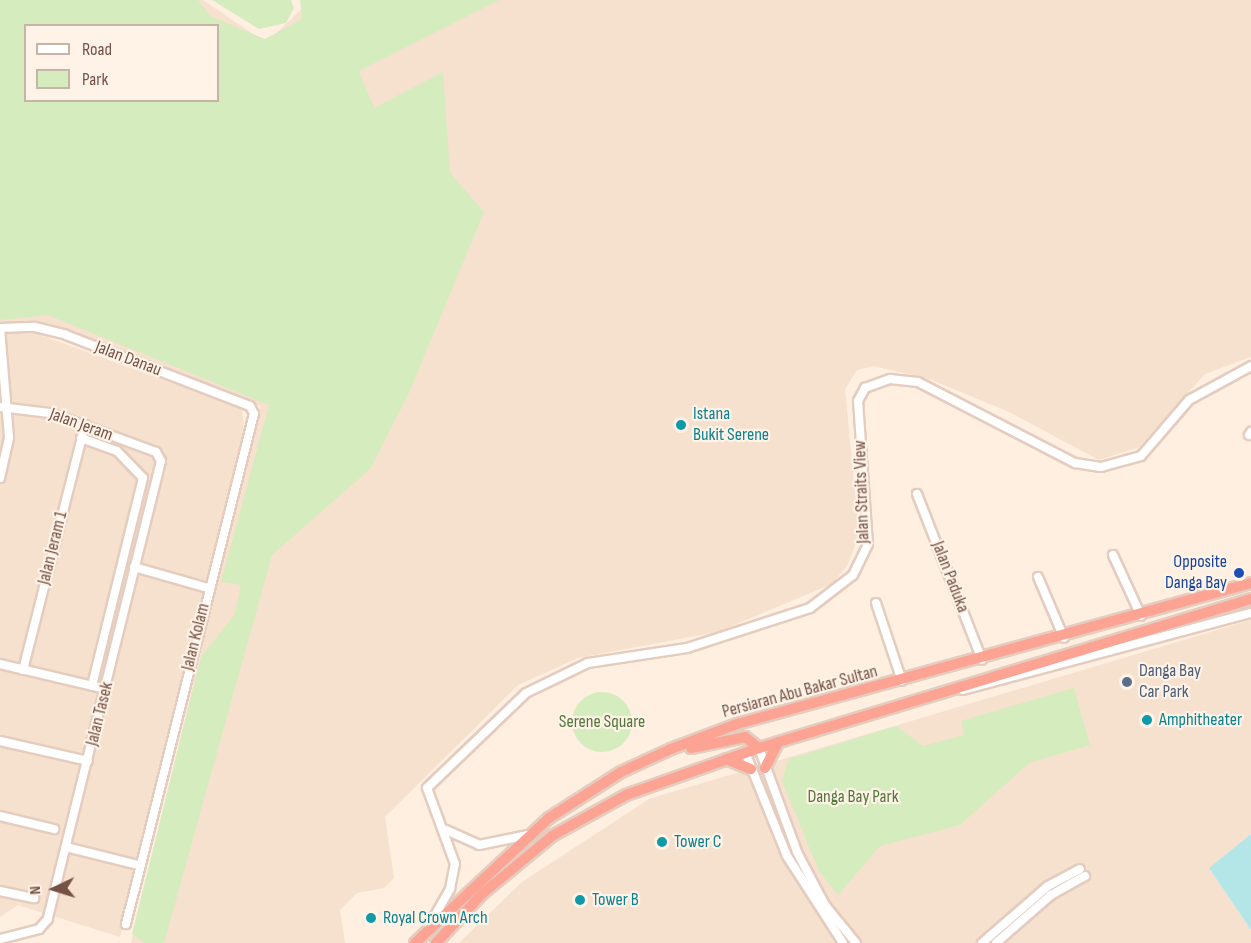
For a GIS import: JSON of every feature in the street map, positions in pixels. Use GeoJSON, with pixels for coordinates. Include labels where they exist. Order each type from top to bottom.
{"type":"FeatureCollection","features":[{"type":"Feature","properties":{"kind":"highway","name":"Persiaran Abu Bakar Sultan"},"geometry":{"type":"LineString","coordinates":[[415,943],[529,835],[586,793],[645,762],[737,724],[1064,638],[1251,583]]}},
{"type":"Feature","properties":{"kind":"highway"},"geometry":{"type":"LineString","coordinates":[[436,943],[482,894],[568,826],[626,795],[745,752],[1251,599]]}},
{"type":"Feature","properties":{"kind":"highway"},"geometry":{"type":"LineString","coordinates":[[645,762],[745,737],[760,724],[829,700]]}},
{"type":"Feature","properties":{"kind":"highway"},"geometry":{"type":"LineString","coordinates":[[745,737],[759,748]]}},
{"type":"Feature","properties":{"kind":"highway"},"geometry":{"type":"LineString","coordinates":[[745,737],[745,752]]}},
{"type":"Feature","properties":{"kind":"highway"},"geometry":{"type":"LineString","coordinates":[[765,768],[778,742]]}},
{"type":"Feature","properties":{"kind":"highway"},"geometry":{"type":"LineString","coordinates":[[725,759],[751,769]]}},
{"type":"Feature","properties":{"kind":"street","name":"Jalan Danau"},"geometry":{"type":"LineString","coordinates":[[0,328],[35,327],[66,334],[253,409]]}},
{"type":"Feature","properties":{"kind":"street"},"geometry":{"type":"LineString","coordinates":[[0,328],[8,448],[0,478]]}},
{"type":"Feature","properties":{"kind":"street","name":"Jalan Straits View"},"geometry":{"type":"LineString","coordinates":[[427,930],[455,874],[445,829],[427,798],[431,780],[526,693],[588,663],[687,648],[779,618],[826,600],[844,585],[868,544],[858,401],[865,388],[890,379],[918,382],[1008,423],[1075,463],[1101,467],[1141,456],[1189,400],[1250,368]]}},
{"type":"Feature","properties":{"kind":"street","name":"Jalan Jeram"},"geometry":{"type":"LineString","coordinates":[[4,406],[29,406],[85,425],[159,456]]}},
{"type":"Feature","properties":{"kind":"street","name":"Jalan Kolam"},"geometry":{"type":"LineString","coordinates":[[126,924],[253,409]]}},
{"type":"Feature","properties":{"kind":"street","name":"Jalan Jeram 1"},"geometry":{"type":"LineString","coordinates":[[23,670],[85,425]]}},
{"type":"Feature","properties":{"kind":"street","name":"Jalan Tasek"},"geometry":{"type":"LineString","coordinates":[[81,438],[117,451],[143,478],[92,686]]}},
{"type":"Feature","properties":{"kind":"street","name":"Jalan Tasek"},"geometry":{"type":"LineString","coordinates":[[0,939],[39,929],[48,919],[106,689],[159,456]]}},
{"type":"Feature","properties":{"kind":"street","name":"Jalan Paduka"},"geometry":{"type":"LineString","coordinates":[[917,494],[982,660]]}},
{"type":"Feature","properties":{"kind":"street"},"geometry":{"type":"LineString","coordinates":[[1113,555],[1141,616]]}},
{"type":"Feature","properties":{"kind":"street"},"geometry":{"type":"LineString","coordinates":[[134,567],[208,588]]}},
{"type":"Feature","properties":{"kind":"street"},"geometry":{"type":"LineString","coordinates":[[1038,577],[1064,638]]}},
{"type":"Feature","properties":{"kind":"street"},"geometry":{"type":"LineString","coordinates":[[876,603],[902,681]]}},
{"type":"Feature","properties":{"kind":"street"},"geometry":{"type":"LineString","coordinates":[[945,693],[1251,613]]}},
{"type":"Feature","properties":{"kind":"street"},"geometry":{"type":"LineString","coordinates":[[0,664],[106,689]]}},
{"type":"Feature","properties":{"kind":"street"},"geometry":{"type":"LineString","coordinates":[[0,741],[88,761]]}},
{"type":"Feature","properties":{"kind":"street"},"geometry":{"type":"LineString","coordinates":[[759,748],[806,870],[856,943]]}},
{"type":"Feature","properties":{"kind":"street"},"geometry":{"type":"LineString","coordinates":[[745,752],[787,856],[843,943]]}},
{"type":"Feature","properties":{"kind":"street"},"geometry":{"type":"LineString","coordinates":[[0,816],[54,829]]}},
{"type":"Feature","properties":{"kind":"street"},"geometry":{"type":"LineString","coordinates":[[445,829],[479,845],[529,835]]}},
{"type":"Feature","properties":{"kind":"street"},"geometry":{"type":"LineString","coordinates":[[66,847],[139,865]]}},
{"type":"Feature","properties":{"kind":"street"},"geometry":{"type":"LineString","coordinates":[[982,943],[1048,886],[1082,872],[1051,895],[996,943]]}},
{"type":"Feature","properties":{"kind":"street"},"geometry":{"type":"LineString","coordinates":[[0,891],[34,898]]}},
{"type":"Feature","properties":{"kind":"shaded area","name":"Istana Bukit Serene"},"geometry":{"type":"Polygon","coordinates":[[[0,0],[203,0],[266,43],[311,0],[1251,0],[1251,357],[1205,374],[1139,447],[1099,460],[1007,411],[929,379],[873,366],[857,370],[845,389],[859,535],[847,566],[832,584],[717,632],[578,658],[518,685],[385,817],[394,878],[384,888],[357,893],[340,910],[345,943],[131,943],[260,406],[39,321],[0,322],[0,0]]]}},
{"type":"Feature","properties":{"kind":"shaded area"},"geometry":{"type":"Polygon","coordinates":[[[30,331],[242,409],[244,429],[120,937],[18,905],[0,917],[0,333],[30,331]]]}},
{"type":"Feature","properties":{"kind":"shaded area"},"geometry":{"type":"Polygon","coordinates":[[[1251,620],[1251,834],[1209,868],[1251,930],[1251,943],[459,943],[522,882],[649,799],[1251,620]]]}},
{"type":"Feature","properties":{"kind":"green space"},"geometry":{"type":"Polygon","coordinates":[[[0,0],[198,0],[210,16],[265,39],[302,19],[300,0],[499,0],[359,71],[374,108],[443,72],[450,173],[484,212],[408,395],[370,469],[272,555],[164,943],[145,943],[132,934],[201,657],[235,614],[241,585],[221,582],[269,405],[48,315],[0,320],[0,0]]]}},
{"type":"Feature","properties":{"kind":"green space"},"geometry":{"type":"Polygon","coordinates":[[[212,0],[291,0],[294,8],[286,23],[259,29],[212,0]]]}},
{"type":"Feature","properties":{"kind":"green space","name":"Danga Bay Park"},"geometry":{"type":"Polygon","coordinates":[[[1074,688],[1090,745],[1029,763],[960,825],[880,846],[838,895],[819,871],[782,781],[789,759],[896,726],[923,746],[964,735],[961,721],[1074,688]]]}},
{"type":"Feature","properties":{"kind":"green space","name":"Serene Square"},"geometry":{"type":"Polygon","coordinates":[[[596,692],[608,692],[619,697],[627,705],[632,722],[630,734],[619,747],[608,752],[596,752],[585,747],[577,739],[572,728],[572,716],[577,705],[585,697],[596,692]]]}},
{"type":"Feature","properties":{"kind":"water"},"geometry":{"type":"Polygon","coordinates":[[[1251,834],[1251,930],[1209,868],[1251,834]]]}},
{"type":"Feature","properties":{"kind":"place","name":"Istana Bukit Serene"},"geometry":{"type":"Point","coordinates":[681,425]}},
{"type":"Feature","properties":{"kind":"place","name":"Opposite Danga Bay"},"geometry":{"type":"Point","coordinates":[1239,573]}},
{"type":"Feature","properties":{"kind":"place","name":"Danga Bay Car Park"},"geometry":{"type":"Point","coordinates":[1127,682]}},
{"type":"Feature","properties":{"kind":"place","name":"Amphitheater"},"geometry":{"type":"Point","coordinates":[1147,720]}},
{"type":"Feature","properties":{"kind":"place","name":"Tower C"},"geometry":{"type":"Point","coordinates":[662,842]}},
{"type":"Feature","properties":{"kind":"place","name":"Tower B"},"geometry":{"type":"Point","coordinates":[580,900]}},
{"type":"Feature","properties":{"kind":"place","name":"Royal Crown Arch"},"geometry":{"type":"Point","coordinates":[371,918]}}]}
